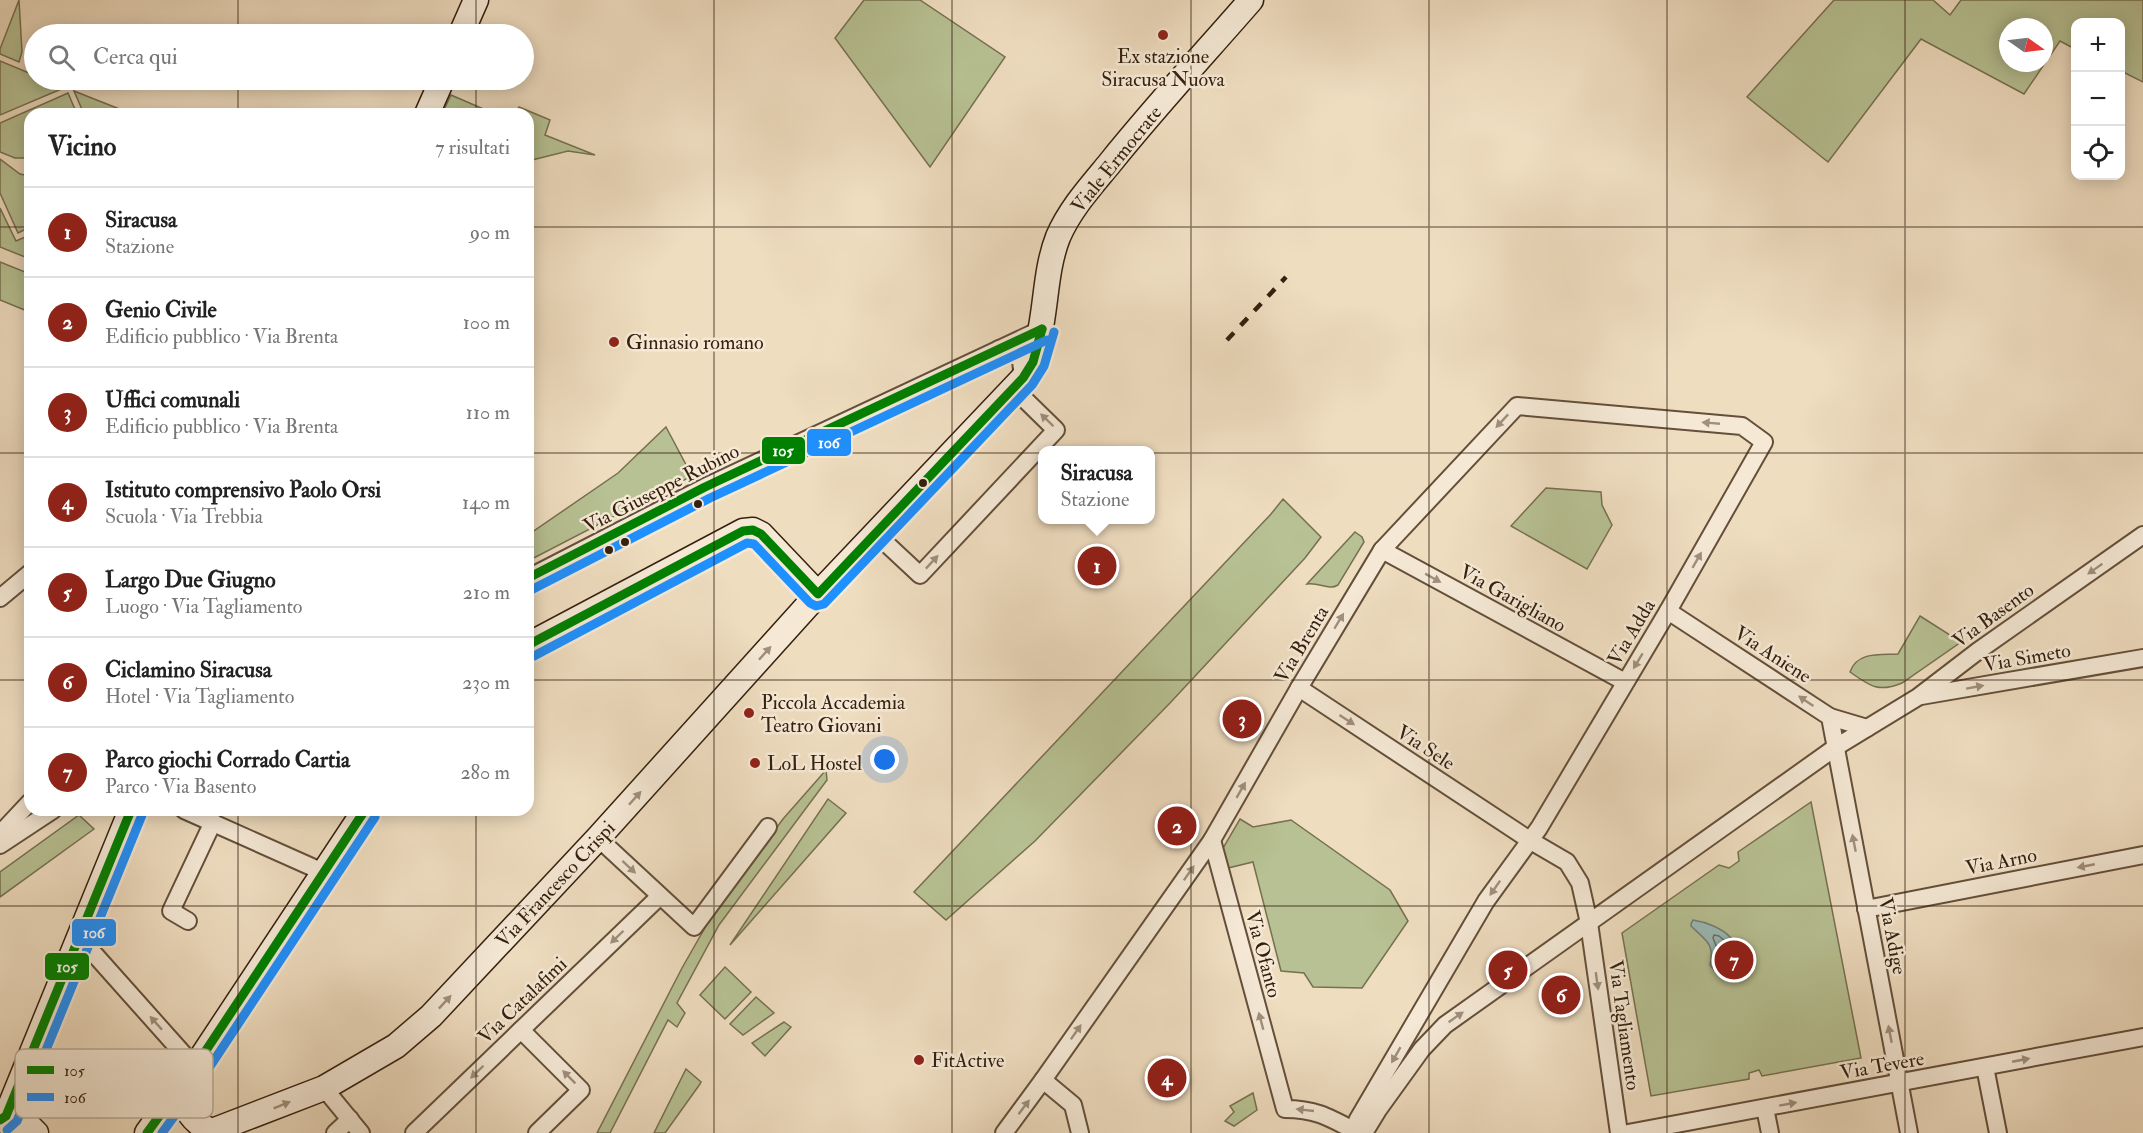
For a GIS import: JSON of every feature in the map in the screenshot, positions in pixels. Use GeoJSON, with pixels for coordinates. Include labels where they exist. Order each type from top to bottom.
{"type":"FeatureCollection","features":[{"type":"Feature","properties":{"kind":"main road"},"geometry":{"type":"LineString","coordinates":[[465,24],[476,0]]}},
{"type":"Feature","properties":{"kind":"main road","name":"Viale Ermocrate"},"geometry":{"type":"LineString","coordinates":[[875,533],[1018,383],[1033,362],[1042,329],[1049,270],[1058,237],[1075,206],[1126,143],[1251,0]]}},
{"type":"Feature","properties":{"kind":"main road"},"geometry":{"type":"LineString","coordinates":[[430,108],[438,90]]}},
{"type":"Feature","properties":{"kind":"main road"},"geometry":{"type":"LineString","coordinates":[[534,642],[743,531],[753,530],[761,534],[818,594]]}},
{"type":"Feature","properties":{"kind":"main road","name":"Via Francesco Crispi"},"geometry":{"type":"LineString","coordinates":[[209,1132],[324,1089],[396,1046],[431,1016],[598,838],[875,533]]}},
{"type":"Feature","properties":{"kind":"main road"},"geometry":{"type":"LineString","coordinates":[[116,816],[117,842]]}},
{"type":"Feature","properties":{"kind":"main road"},"geometry":{"type":"LineString","coordinates":[[33,1049],[128,816]]}},
{"type":"Feature","properties":{"kind":"main road"},"geometry":{"type":"LineString","coordinates":[[207,1049],[361,816]]}},
{"type":"Feature","properties":{"kind":"main road"},"geometry":{"type":"LineString","coordinates":[[15,1090],[3,1118],[29,1126],[36,1133]]}},
{"type":"Feature","properties":{"kind":"main road"},"geometry":{"type":"LineString","coordinates":[[147,1133],[158,1118]]}},
{"type":"Feature","properties":{"kind":"main road"},"geometry":{"type":"LineString","coordinates":[[193,1118],[209,1132]]}},
{"type":"Feature","properties":{"kind":"street","name":"Via Giuseppe Rubino"},"geometry":{"type":"LineString","coordinates":[[534,575],[705,488],[1042,329]]}},
{"type":"Feature","properties":{"kind":"street"},"geometry":{"type":"LineString","coordinates":[[999,349],[1013,351],[1021,361],[1018,383],[1056,430],[1041,446]]}},
{"type":"Feature","properties":{"kind":"street","name":"Via Brenta"},"geometry":{"type":"LineString","coordinates":[[1004,1133],[1212,840],[1299,688],[1382,550],[1517,406],[1742,426],[1764,442]]}},
{"type":"Feature","properties":{"kind":"street","name":"Via Adda"},"geometry":{"type":"LineString","coordinates":[[1356,1132],[1420,1014],[1486,900],[1531,841],[1668,611],[1764,442]]}},
{"type":"Feature","properties":{"kind":"street"},"geometry":{"type":"LineString","coordinates":[[875,533],[920,575],[1038,449]]}},
{"type":"Feature","properties":{"kind":"street","name":"Via Basento"},"geometry":{"type":"LineString","coordinates":[[1836,747],[1918,697],[1978,651],[2143,535]]}},
{"type":"Feature","properties":{"kind":"street","name":"Via Garigliano"},"geometry":{"type":"LineString","coordinates":[[1382,550],[1625,682]]}},
{"type":"Feature","properties":{"kind":"street"},"geometry":{"type":"LineString","coordinates":[[0,598],[24,578]]}},
{"type":"Feature","properties":{"kind":"street","name":"Via Aniene"},"geometry":{"type":"LineString","coordinates":[[1668,611],[1830,717],[1867,728]]}},
{"type":"Feature","properties":{"kind":"street","name":"Via Simeto"},"geometry":{"type":"LineString","coordinates":[[1918,697],[2143,658]]}},
{"type":"Feature","properties":{"kind":"street","name":"Via Sele"},"geometry":{"type":"LineString","coordinates":[[1299,688],[1531,841],[1567,862],[1580,883],[1589,923]]}},
{"type":"Feature","properties":{"kind":"street"},"geometry":{"type":"LineString","coordinates":[[1356,1132],[1395,1086],[1422,1049],[1445,1025],[1836,747],[1830,717]]}},
{"type":"Feature","properties":{"kind":"street","name":"Via Adige"},"geometry":{"type":"LineString","coordinates":[[1836,747],[1909,1133]]}},
{"type":"Feature","properties":{"kind":"street"},"geometry":{"type":"LineString","coordinates":[[0,834],[24,808]]}},
{"type":"Feature","properties":{"kind":"street"},"geometry":{"type":"LineString","coordinates":[[0,845],[44,816]]}},
{"type":"Feature","properties":{"kind":"street"},"geometry":{"type":"LineString","coordinates":[[198,816],[323,872]]}},
{"type":"Feature","properties":{"kind":"street"},"geometry":{"type":"LineString","coordinates":[[188,921],[171,911],[213,822]]}},
{"type":"Feature","properties":{"kind":"street"},"geometry":{"type":"LineString","coordinates":[[598,838],[693,927],[768,827]]}},
{"type":"Feature","properties":{"kind":"street","name":"Via Ofanto"},"geometry":{"type":"LineString","coordinates":[[1212,840],[1285,1109],[1320,1113],[1356,1132]]}},
{"type":"Feature","properties":{"kind":"street","name":"Via Arno"},"geometry":{"type":"LineString","coordinates":[[1866,909],[2143,855]]}},
{"type":"Feature","properties":{"kind":"street","name":"Via Catalafimi"},"geometry":{"type":"LineString","coordinates":[[414,1133],[660,897]]}},
{"type":"Feature","properties":{"kind":"street","name":"Via Tagliamento"},"geometry":{"type":"LineString","coordinates":[[1589,923],[1619,1133]]}},
{"type":"Feature","properties":{"kind":"street"},"geometry":{"type":"LineString","coordinates":[[80,938],[179,1049]]}},
{"type":"Feature","properties":{"kind":"street"},"geometry":{"type":"LineString","coordinates":[[1420,1014],[1425,1027],[1437,1033]]}},
{"type":"Feature","properties":{"kind":"street"},"geometry":{"type":"LineString","coordinates":[[521,1030],[581,1090],[537,1133]]}},
{"type":"Feature","properties":{"kind":"street","name":"Via Tevere"},"geometry":{"type":"LineString","coordinates":[[1628,1133],[2143,1037]]}},
{"type":"Feature","properties":{"kind":"street"},"geometry":{"type":"LineString","coordinates":[[1985,1067],[1998,1133]]}},
{"type":"Feature","properties":{"kind":"street"},"geometry":{"type":"LineString","coordinates":[[1043,1080],[1073,1105],[1080,1133]]}},
{"type":"Feature","properties":{"kind":"street"},"geometry":{"type":"LineString","coordinates":[[324,1089],[361,1133]]}},
{"type":"Feature","properties":{"kind":"street"},"geometry":{"type":"LineString","coordinates":[[1765,1108],[1770,1133]]}},
{"type":"Feature","properties":{"kind":"street"},"geometry":{"type":"LineString","coordinates":[[335,1133],[350,1119]]}},
{"type":"Feature","properties":{"kind":"green space"},"geometry":{"type":"Polygon","coordinates":[[[19,0],[22,52],[19,62],[0,54],[0,49],[19,0]]]}},
{"type":"Feature","properties":{"kind":"green space"},"geometry":{"type":"Polygon","coordinates":[[[864,0],[920,0],[1005,57],[930,167],[835,38],[864,0]]]}},
{"type":"Feature","properties":{"kind":"green space"},"geometry":{"type":"Polygon","coordinates":[[[1834,0],[1933,0],[1950,15],[1961,0],[2143,0],[2143,82],[2125,73],[2125,18],[2071,18],[2071,47],[2060,41],[2053,51],[2053,18],[1999,18],[1999,72],[2039,72],[2024,94],[1921,39],[1828,162],[1747,97],[1834,0]]]}},
{"type":"Feature","properties":{"kind":"green space"},"geometry":{"type":"Polygon","coordinates":[[[0,61],[24,71],[24,90],[59,90],[0,115],[0,61]]]}},
{"type":"Feature","properties":{"kind":"green space"},"geometry":{"type":"Polygon","coordinates":[[[74,91],[117,108],[81,108],[74,91]]]}},
{"type":"Feature","properties":{"kind":"green space"},"geometry":{"type":"Polygon","coordinates":[[[68,93],[74,108],[34,108],[68,93]]]}},
{"type":"Feature","properties":{"kind":"green space"},"geometry":{"type":"Polygon","coordinates":[[[451,95],[481,108],[445,108],[451,95]]]}},
{"type":"Feature","properties":{"kind":"green space"},"geometry":{"type":"Polygon","coordinates":[[[24,112],[24,158],[15,158],[0,152],[0,123],[24,112]]]}},
{"type":"Feature","properties":{"kind":"green space"},"geometry":{"type":"Polygon","coordinates":[[[534,113],[550,120],[545,135],[595,155],[568,151],[534,160],[534,113]]]}},
{"type":"Feature","properties":{"kind":"green space"},"geometry":{"type":"Polygon","coordinates":[[[0,159],[24,175],[24,230],[18,233],[0,193],[0,159]]]}},
{"type":"Feature","properties":{"kind":"green space"},"geometry":{"type":"Polygon","coordinates":[[[0,208],[16,241],[24,238],[24,257],[0,247],[0,208]]]}},
{"type":"Feature","properties":{"kind":"green space"},"geometry":{"type":"Polygon","coordinates":[[[0,262],[24,272],[24,310],[0,300],[0,262]]]}},
{"type":"Feature","properties":{"kind":"green space"},"geometry":{"type":"Polygon","coordinates":[[[666,427],[692,476],[534,558],[534,531],[618,473],[666,427]]]}},
{"type":"Feature","properties":{"kind":"green space"},"geometry":{"type":"Polygon","coordinates":[[[1546,488],[1601,492],[1602,505],[1612,525],[1587,569],[1511,526],[1546,488]]]}},
{"type":"Feature","properties":{"kind":"green space"},"geometry":{"type":"Polygon","coordinates":[[[1283,499],[1321,537],[1305,558],[1170,703],[1035,841],[946,920],[914,892],[1283,499]]]}},
{"type":"Feature","properties":{"kind":"green space"},"geometry":{"type":"Polygon","coordinates":[[[1355,532],[1362,537],[1364,542],[1338,585],[1331,587],[1307,584],[1355,532]]]}},
{"type":"Feature","properties":{"kind":"green space"},"geometry":{"type":"Polygon","coordinates":[[[1920,616],[1961,642],[1902,683],[1894,686],[1880,688],[1863,681],[1850,672],[1853,665],[1864,657],[1898,654],[1920,616]]]}},
{"type":"Feature","properties":{"kind":"green space"},"geometry":{"type":"Polygon","coordinates":[[[826,770],[827,780],[719,925],[677,1003],[685,1013],[677,1027],[668,1020],[610,1133],[597,1133],[682,968],[714,912],[783,819],[826,770]]]}},
{"type":"Feature","properties":{"kind":"green space"},"geometry":{"type":"Polygon","coordinates":[[[828,799],[846,813],[730,945],[828,799]]]}},
{"type":"Feature","properties":{"kind":"green space"},"geometry":{"type":"Polygon","coordinates":[[[1811,802],[1861,1058],[1762,1076],[1759,1070],[1749,1073],[1749,1079],[1651,1096],[1622,933],[1719,865],[1729,868],[1739,861],[1738,852],[1811,802]]]}},
{"type":"Feature","properties":{"kind":"green space"},"geometry":{"type":"Polygon","coordinates":[[[78,816],[94,829],[0,897],[0,872],[78,816]]]}},
{"type":"Feature","properties":{"kind":"green space"},"geometry":{"type":"Polygon","coordinates":[[[1240,819],[1253,827],[1291,820],[1390,890],[1408,921],[1362,988],[1313,987],[1304,973],[1281,971],[1253,862],[1228,868],[1223,848],[1240,819]]]}},
{"type":"Feature","properties":{"kind":"green space"},"geometry":{"type":"Polygon","coordinates":[[[725,967],[751,992],[725,1019],[700,995],[725,967]]]}},
{"type":"Feature","properties":{"kind":"green space"},"geometry":{"type":"Polygon","coordinates":[[[756,997],[774,1013],[743,1035],[730,1024],[756,997]]]}},
{"type":"Feature","properties":{"kind":"green space"},"geometry":{"type":"Polygon","coordinates":[[[784,1022],[791,1027],[765,1056],[752,1043],[784,1022]]]}},
{"type":"Feature","properties":{"kind":"green space"},"geometry":{"type":"Polygon","coordinates":[[[686,1069],[701,1082],[665,1133],[654,1133],[686,1069]]]}},
{"type":"Feature","properties":{"kind":"green space"},"geometry":{"type":"Polygon","coordinates":[[[1253,1093],[1257,1110],[1234,1126],[1225,1121],[1234,1112],[1230,1106],[1253,1093]]]}},
{"type":"Feature","properties":{"kind":"water"},"geometry":{"type":"Polygon","coordinates":[[[1693,920],[1714,926],[1731,938],[1729,967],[1726,973],[1714,970],[1710,965],[1710,947],[1708,942],[1691,926],[1693,920]]]}},
{"type":"Feature","properties":{"kind":"railway"},"geometry":{"type":"LineString","coordinates":[[1227,340],[1286,277]]}},
{"type":"Feature","properties":{"kind":"transit line","name":"105"},"geometry":{"type":"LineString","coordinates":[[534,575],[705,487],[1042,329]]}},
{"type":"Feature","properties":{"kind":"transit line","name":"105"},"geometry":{"type":"LineString","coordinates":[[534,642],[743,531],[753,530],[761,534],[818,594],[1023,378],[1033,362],[1042,329]]}},
{"type":"Feature","properties":{"kind":"transit line","name":"106"},"geometry":{"type":"LineString","coordinates":[[534,656],[747,543],[754,544],[810,603],[816,606],[824,604],[1032,385],[1044,366],[1054,332]]}},
{"type":"Feature","properties":{"kind":"transit line","name":"106"},"geometry":{"type":"LineString","coordinates":[[534,588],[710,498],[1047,340]]}},
{"type":"Feature","properties":{"kind":"transit line","name":"105"},"geometry":{"type":"LineString","coordinates":[[33,1049],[129,816]]}},
{"type":"Feature","properties":{"kind":"transit line","name":"106"},"geometry":{"type":"LineString","coordinates":[[46,1049],[142,816]]}},
{"type":"Feature","properties":{"kind":"transit line","name":"105"},"geometry":{"type":"LineString","coordinates":[[207,1049],[361,816]]}},
{"type":"Feature","properties":{"kind":"transit line","name":"106"},"geometry":{"type":"LineString","coordinates":[[213,1062],[375,817]]}},
{"type":"Feature","properties":{"kind":"transit line","name":"105"},"geometry":{"type":"LineString","coordinates":[[0,1120],[6,1116],[15,1094]]}},
{"type":"Feature","properties":{"kind":"transit line","name":"106"},"geometry":{"type":"LineString","coordinates":[[7,1130],[18,1118]]}},
{"type":"Feature","properties":{"kind":"transit line","name":"105"},"geometry":{"type":"LineString","coordinates":[[147,1133],[158,1118]]}},
{"type":"Feature","properties":{"kind":"transit line","name":"106"},"geometry":{"type":"LineString","coordinates":[[162,1133],[173,1118]]}},
{"type":"Feature","properties":{"kind":"place","name":"Ex stazione Siracusa Nuova"},"geometry":{"type":"Point","coordinates":[1163,35]}},
{"type":"Feature","properties":{"kind":"place","name":"Ginnasio romano"},"geometry":{"type":"Point","coordinates":[614,342]}},
{"type":"Feature","properties":{"kind":"place","name":"Siracusa"},"geometry":{"type":"Point","coordinates":[1097,566]}},
{"type":"Feature","properties":{"kind":"place","name":"Piccola Accademia Teatro Giovani"},"geometry":{"type":"Point","coordinates":[749,713]}},
{"type":"Feature","properties":{"kind":"place","name":"Uffici comunali"},"geometry":{"type":"Point","coordinates":[1242,719]}},
{"type":"Feature","properties":{"kind":"place","name":"LoL Hostel"},"geometry":{"type":"Point","coordinates":[755,763]}},
{"type":"Feature","properties":{"kind":"place","name":"Genio Civile"},"geometry":{"type":"Point","coordinates":[1177,826]}},
{"type":"Feature","properties":{"kind":"place","name":"Parco giochi Corrado Cartia"},"geometry":{"type":"Point","coordinates":[1734,960]}},
{"type":"Feature","properties":{"kind":"place","name":"Largo Due Giugno"},"geometry":{"type":"Point","coordinates":[1508,970]}},
{"type":"Feature","properties":{"kind":"place","name":"Ciclamino Siracusa"},"geometry":{"type":"Point","coordinates":[1561,995]}},
{"type":"Feature","properties":{"kind":"place","name":"FitActive"},"geometry":{"type":"Point","coordinates":[919,1060]}},
{"type":"Feature","properties":{"kind":"place","name":"Istituto comprensivo Paolo Orsi"},"geometry":{"type":"Point","coordinates":[1167,1078]}}]}
